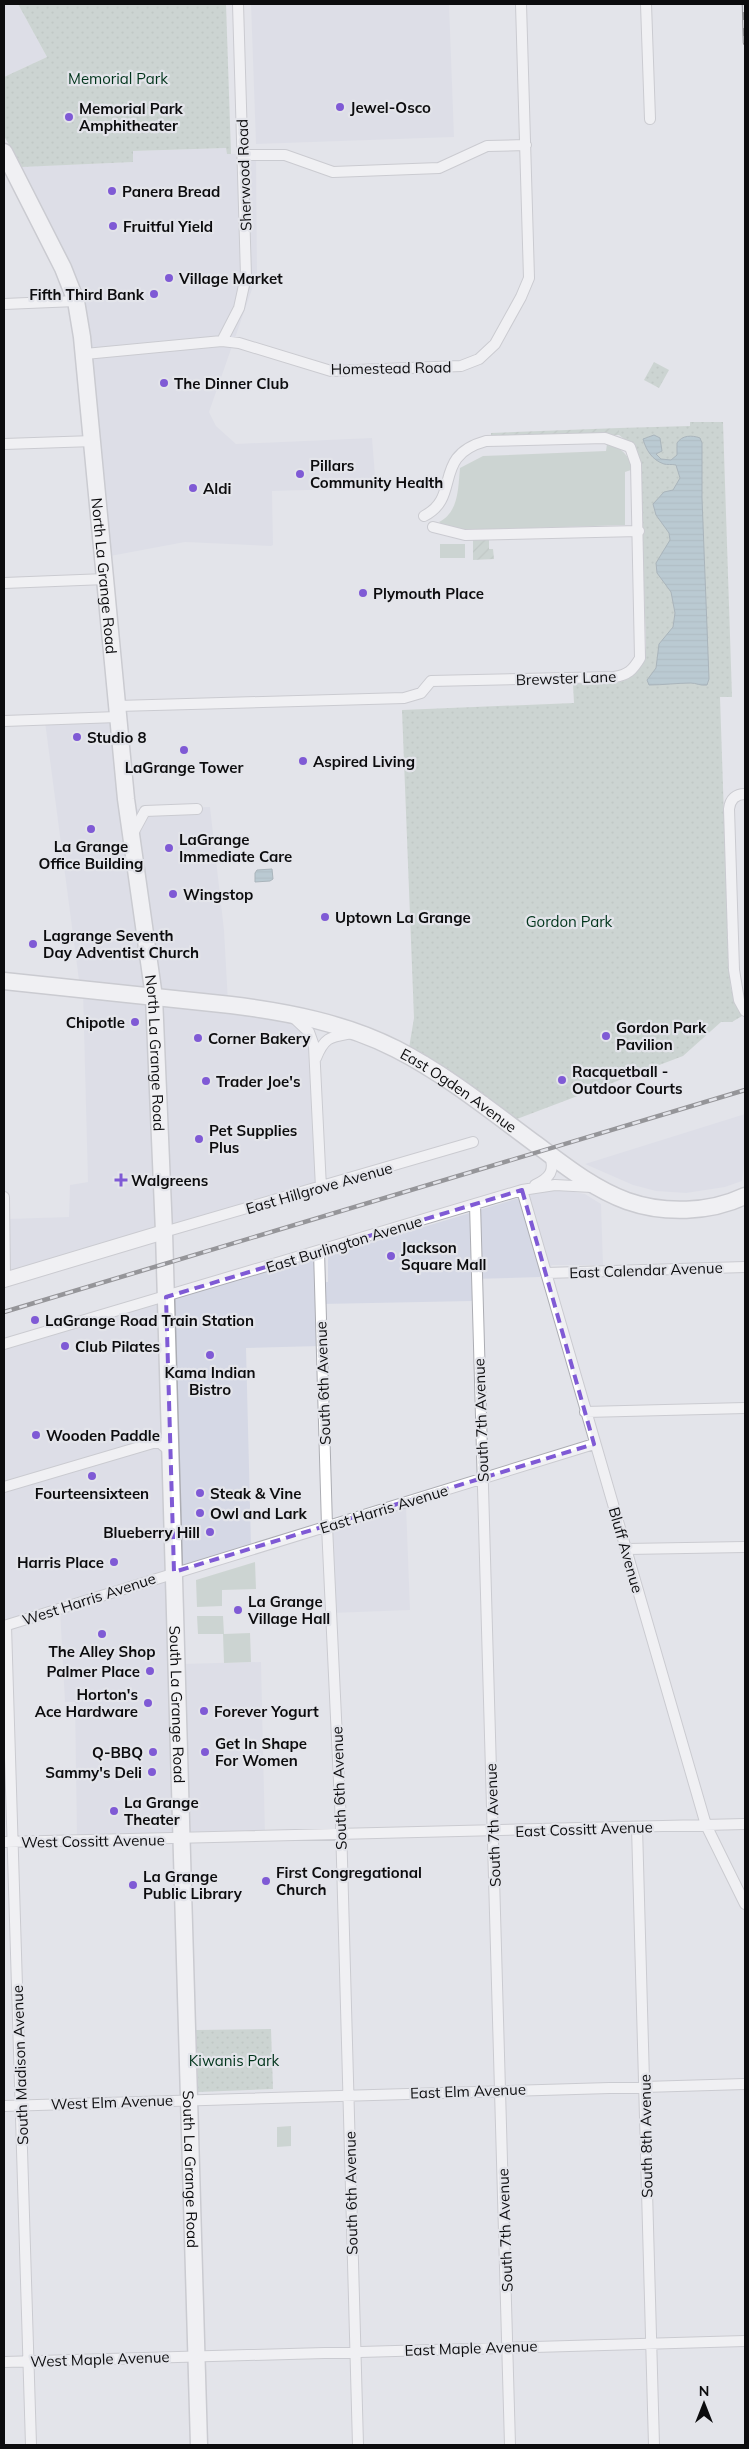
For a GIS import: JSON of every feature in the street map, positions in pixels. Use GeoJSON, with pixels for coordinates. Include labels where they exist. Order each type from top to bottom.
{"type":"FeatureCollection","features":[{"type":"Feature","properties":{"kind":"main road"},"geometry":{"type":"LineString","coordinates":[[4,152],[8,169],[63,268],[74,297],[85,354]]}},
{"type":"Feature","properties":{"kind":"main road","name":"North La Grange Road"},"geometry":{"type":"LineString","coordinates":[[85,354],[126,799],[154,997],[164,1232]]}},
{"type":"Feature","properties":{"kind":"main road","name":"East Ogden Avenue"},"geometry":{"type":"LineString","coordinates":[[4,981],[266,1010],[356,1033],[394,1048],[439,1074],[599,1189],[628,1201],[672,1210],[705,1208],[727,1204],[745,1196]]}},
{"type":"Feature","properties":{"kind":"main road","name":"South La Grange Road"},"geometry":{"type":"LineString","coordinates":[[164,1232],[199,2445]]}},
{"type":"Feature","properties":{"kind":"street","name":"Sherwood Road"},"geometry":{"type":"LineString","coordinates":[[222,341],[239,308],[246,276],[238,4]]}},
{"type":"Feature","properties":{"kind":"street","name":"Homestead Road"},"geometry":{"type":"LineString","coordinates":[[85,354],[222,341],[239,342],[331,370],[451,367],[479,359],[495,344],[521,297],[529,278],[521,4]]}},
{"type":"Feature","properties":{"kind":"street"},"geometry":{"type":"LineString","coordinates":[[646,4],[650,118]]}},
{"type":"Feature","properties":{"kind":"street"},"geometry":{"type":"LineString","coordinates":[[243,155],[285,155],[333,172],[368,171],[439,168],[487,146],[526,145]]}},
{"type":"Feature","properties":{"kind":"street"},"geometry":{"type":"LineString","coordinates":[[4,304],[74,297]]}},
{"type":"Feature","properties":{"kind":"street","name":"Brewster Lane"},"geometry":{"type":"LineString","coordinates":[[118,711],[404,698],[420,693],[431,681],[626,676],[635,668],[640,658],[639,531],[636,464],[630,447],[605,438],[486,441],[473,445],[456,458],[450,468],[442,501],[438,508],[424,516]]}},
{"type":"Feature","properties":{"kind":"street"},"geometry":{"type":"LineString","coordinates":[[4,444],[94,441]]}},
{"type":"Feature","properties":{"kind":"street"},"geometry":{"type":"LineString","coordinates":[[433,527],[465,535],[639,531]]}},
{"type":"Feature","properties":{"kind":"street"},"geometry":{"type":"LineString","coordinates":[[4,583],[106,579]]}},
{"type":"Feature","properties":{"kind":"street"},"geometry":{"type":"LineString","coordinates":[[4,721],[118,711]]}},
{"type":"Feature","properties":{"kind":"street"},"geometry":{"type":"LineString","coordinates":[[745,794],[741,794],[732,800],[729,809],[734,970],[740,1000],[745,1011]]}},
{"type":"Feature","properties":{"kind":"street"},"geometry":{"type":"LineString","coordinates":[[132,840],[145,810],[196,809]]}},
{"type":"Feature","properties":{"kind":"street"},"geometry":{"type":"LineString","coordinates":[[291,1015],[310,1034],[316,1058],[320,1188]]}},
{"type":"Feature","properties":{"kind":"street"},"geometry":{"type":"LineString","coordinates":[[316,1058],[328,1038],[356,1033]]}},
{"type":"Feature","properties":{"kind":"street","name":"East Hillgrove Avenue"},"geometry":{"type":"LineString","coordinates":[[164,1232],[473,1142]]}},
{"type":"Feature","properties":{"kind":"street","name":"East Burlington Avenue"},"geometry":{"type":"LineString","coordinates":[[4,1344],[522,1190],[544,1181],[551,1174],[553,1166],[550,1155]]}},
{"type":"Feature","properties":{"kind":"street","name":"East Burlington Avenue"},"geometry":{"type":"LineString","coordinates":[[522,1190],[555,1185],[599,1189]]}},
{"type":"Feature","properties":{"kind":"street","name":"Bluff Avenue"},"geometry":{"type":"LineString","coordinates":[[522,1190],[594,1444],[627,1549],[706,1825],[745,1904]]}},
{"type":"Feature","properties":{"kind":"street"},"geometry":{"type":"LineString","coordinates":[[4,1197],[4,1280],[164,1232]]}},
{"type":"Feature","properties":{"kind":"street","name":"South 7th Avenue"},"geometry":{"type":"LineString","coordinates":[[475,1204],[510,2445]]}},
{"type":"Feature","properties":{"kind":"street","name":"South 6th Avenue"},"geometry":{"type":"LineString","coordinates":[[319,1251],[327,1526],[341,1835],[358,2445]]}},
{"type":"Feature","properties":{"kind":"street","name":"East Calendar Avenue"},"geometry":{"type":"LineString","coordinates":[[546,1273],[745,1267]]}},
{"type":"Feature","properties":{"kind":"street"},"geometry":{"type":"LineString","coordinates":[[585,1412],[745,1408]]}},
{"type":"Feature","properties":{"kind":"street"},"geometry":{"type":"LineString","coordinates":[[4,1487],[153,1442],[160,1443],[171,1452]]}},
{"type":"Feature","properties":{"kind":"street","name":"East Harris Avenue"},"geometry":{"type":"LineString","coordinates":[[174,1572],[594,1444]]}},
{"type":"Feature","properties":{"kind":"street"},"geometry":{"type":"LineString","coordinates":[[627,1549],[745,1547]]}},
{"type":"Feature","properties":{"kind":"street","name":"West Harris Avenue"},"geometry":{"type":"LineString","coordinates":[[5,1626],[174,1572]]}},
{"type":"Feature","properties":{"kind":"street","name":"South Madison Avenue"},"geometry":{"type":"LineString","coordinates":[[5,1626],[8,1842],[21,2105],[31,2445]]}},
{"type":"Feature","properties":{"kind":"street","name":"East Cossitt Avenue"},"geometry":{"type":"LineString","coordinates":[[182,1838],[745,1824]]}},
{"type":"Feature","properties":{"kind":"street","name":"South 8th Avenue"},"geometry":{"type":"LineString","coordinates":[[637,1827],[654,2445]]}},
{"type":"Feature","properties":{"kind":"street","name":"West Cossitt Avenue"},"geometry":{"type":"LineString","coordinates":[[8,1842],[182,1838]]}},
{"type":"Feature","properties":{"kind":"street","name":"East Elm Avenue"},"geometry":{"type":"LineString","coordinates":[[190,2100],[745,2084]]}},
{"type":"Feature","properties":{"kind":"street","name":"West Elm Avenue"},"geometry":{"type":"LineString","coordinates":[[4,2106],[190,2100]]}},
{"type":"Feature","properties":{"kind":"street","name":"East Maple Avenue"},"geometry":{"type":"LineString","coordinates":[[196,2356],[745,2341]]}},
{"type":"Feature","properties":{"kind":"street","name":"West Maple Avenue"},"geometry":{"type":"LineString","coordinates":[[4,2362],[196,2356]]}},
{"type":"Feature","properties":{"kind":"highlighted area"},"geometry":{"type":"Polygon","coordinates":[[[522,1190],[594,1444],[174,1572],[166,1297],[522,1190]]]}},
{"type":"Feature","properties":{"kind":"shaded area"},"geometry":{"type":"Polygon","coordinates":[[[4,4],[18,4],[47,57],[4,77],[4,4]]]}},
{"type":"Feature","properties":{"kind":"shaded area"},"geometry":{"type":"Polygon","coordinates":[[[251,4],[449,4],[454,137],[256,144],[251,4]]]}},
{"type":"Feature","properties":{"kind":"shaded area"},"geometry":{"type":"Polygon","coordinates":[[[226,148],[228,154],[256,153],[257,275],[209,412],[216,426],[236,444],[372,438],[376,488],[272,491],[273,545],[271,546],[185,542],[105,557],[78,301],[14,167],[133,162],[133,151],[226,148]]]}},
{"type":"Feature","properties":{"kind":"shaded area"},"geometry":{"type":"Polygon","coordinates":[[[116,720],[151,996],[80,988],[45,722],[116,720]]]}},
{"type":"Feature","properties":{"kind":"shaded area"},"geometry":{"type":"Polygon","coordinates":[[[210,807],[224,930],[228,1002],[157,995],[133,809],[210,807]]]}},
{"type":"Feature","properties":{"kind":"shaded area"},"geometry":{"type":"Polygon","coordinates":[[[83,992],[153,1002],[162,1231],[8,1273],[7,1219],[69,1217],[70,1185],[88,1182],[83,992]]]}},
{"type":"Feature","properties":{"kind":"shaded area"},"geometry":{"type":"Polygon","coordinates":[[[157,1002],[292,1018],[314,1046],[320,1186],[166,1230],[157,1002]]]}},
{"type":"Feature","properties":{"kind":"shaded area"},"geometry":{"type":"Polygon","coordinates":[[[745,1114],[745,1155],[742,1181],[725,1187],[686,1193],[656,1191],[633,1185],[585,1164],[745,1114]]]}},
{"type":"Feature","properties":{"kind":"shaded area"},"geometry":{"type":"Polygon","coordinates":[[[552,1188],[585,1194],[601,1204],[603,1265],[552,1265],[540,1277],[472,1279],[472,1301],[321,1304],[321,1282],[328,1282],[328,1256],[552,1188]]]}},
{"type":"Feature","properties":{"kind":"shaded area"},"geometry":{"type":"Polygon","coordinates":[[[317,1254],[320,1346],[246,1348],[251,1547],[178,1568],[169,1299],[317,1254]]]}},
{"type":"Feature","properties":{"kind":"shaded area"},"geometry":{"type":"Polygon","coordinates":[[[162,1301],[167,1436],[4,1484],[4,1347],[162,1301]]]}},
{"type":"Feature","properties":{"kind":"shaded area"},"geometry":{"type":"Polygon","coordinates":[[[161,1442],[170,1452],[172,1571],[4,1625],[4,1489],[161,1442]]]}},
{"type":"Feature","properties":{"kind":"shaded area"},"geometry":{"type":"Polygon","coordinates":[[[406,1504],[410,1610],[332,1613],[330,1528],[406,1504]]]}},
{"type":"Feature","properties":{"kind":"shaded area"},"geometry":{"type":"Polygon","coordinates":[[[172,1575],[180,1836],[77,1838],[75,1702],[65,1702],[60,1610],[172,1575]]]}},
{"type":"Feature","properties":{"kind":"shaded area"},"geometry":{"type":"Polygon","coordinates":[[[261,1662],[265,1835],[185,1836],[179,1664],[261,1662]]]}},
{"type":"Feature","properties":{"kind":"green space","name":"Memorial Park"},"geometry":{"type":"Polygon","coordinates":[[[18,4],[226,4],[231,154],[227,154],[226,148],[133,151],[133,162],[22,167],[4,136],[4,77],[47,57],[18,4]]]}},
{"type":"Feature","properties":{"kind":"green space"},"geometry":{"type":"Polygon","coordinates":[[[654,362],[669,370],[659,388],[644,380],[654,362]]]}},
{"type":"Feature","properties":{"kind":"green space","name":"Gordon Park"},"geometry":{"type":"Polygon","coordinates":[[[690,422],[723,422],[732,697],[720,697],[729,967],[731,989],[742,1016],[732,1022],[721,1022],[683,1056],[509,1122],[408,1054],[414,1018],[402,710],[574,703],[573,684],[599,684],[621,681],[630,678],[637,671],[646,646],[640,466],[628,442],[619,435],[619,428],[690,426],[690,422]]]}},
{"type":"Feature","properties":{"kind":"green space"},"geometry":{"type":"Polygon","coordinates":[[[619,428],[619,435],[491,437],[491,433],[619,428]]]}},
{"type":"Feature","properties":{"kind":"green space"},"geometry":{"type":"Polygon","coordinates":[[[607,444],[624,452],[631,465],[631,470],[625,472],[625,525],[466,530],[449,529],[439,522],[446,518],[454,506],[458,491],[460,468],[483,456],[606,451],[607,444]]]}},
{"type":"Feature","properties":{"kind":"green space"},"geometry":{"type":"Polygon","coordinates":[[[473,540],[489,540],[489,549],[493,549],[494,559],[473,560],[473,540]]]}},
{"type":"Feature","properties":{"kind":"green space"},"geometry":{"type":"Polygon","coordinates":[[[440,544],[465,544],[465,558],[440,558],[440,544]]]}},
{"type":"Feature","properties":{"kind":"green space"},"geometry":{"type":"Polygon","coordinates":[[[255,1562],[256,1589],[222,1590],[222,1606],[197,1607],[196,1580],[255,1562]]]}},
{"type":"Feature","properties":{"kind":"green space"},"geometry":{"type":"Polygon","coordinates":[[[197,1616],[223,1616],[224,1634],[250,1633],[251,1662],[224,1663],[223,1634],[198,1634],[197,1616]]]}},
{"type":"Feature","properties":{"kind":"green space","name":"Kiwanis Park"},"geometry":{"type":"Polygon","coordinates":[[[271,2029],[273,2089],[198,2092],[196,2030],[271,2029]]]}},
{"type":"Feature","properties":{"kind":"green space"},"geometry":{"type":"Polygon","coordinates":[[[291,2126],[291,2146],[277,2147],[277,2127],[291,2126]]]}},
{"type":"Feature","properties":{"kind":"water"},"geometry":{"type":"Polygon","coordinates":[[[654,435],[660,438],[662,451],[656,454],[661,459],[671,460],[677,455],[677,443],[684,437],[694,436],[700,438],[702,443],[702,498],[709,679],[707,685],[691,683],[649,685],[647,680],[656,668],[659,644],[673,627],[675,613],[671,592],[657,573],[656,563],[670,540],[669,533],[656,515],[653,504],[664,492],[673,490],[680,478],[676,465],[660,462],[648,451],[643,439],[654,435]]]}},
{"type":"Feature","properties":{"kind":"water"},"geometry":{"type":"Polygon","coordinates":[[[272,869],[273,879],[255,882],[257,870],[272,869]]]}},
{"type":"Feature","properties":{"kind":"railway"},"geometry":{"type":"LineString","coordinates":[[744,4],[745,43]]}},
{"type":"Feature","properties":{"kind":"railway"},"geometry":{"type":"LineString","coordinates":[[4,1312],[745,1090]]}},
{"type":"Feature","properties":{"kind":"place","name":"Jewel-Osco"},"geometry":{"type":"Point","coordinates":[340,107]}},
{"type":"Feature","properties":{"kind":"place","name":"Memorial Park Amphitheater"},"geometry":{"type":"Point","coordinates":[69,117]}},
{"type":"Feature","properties":{"kind":"place","name":"Panera Bread"},"geometry":{"type":"Point","coordinates":[112,191]}},
{"type":"Feature","properties":{"kind":"place","name":"Fruitful Yield"},"geometry":{"type":"Point","coordinates":[113,226]}},
{"type":"Feature","properties":{"kind":"place","name":"Village Market"},"geometry":{"type":"Point","coordinates":[169,278]}},
{"type":"Feature","properties":{"kind":"place","name":"Fifth Third Bank"},"geometry":{"type":"Point","coordinates":[154,294]}},
{"type":"Feature","properties":{"kind":"place","name":"The Dinner Club"},"geometry":{"type":"Point","coordinates":[164,383]}},
{"type":"Feature","properties":{"kind":"place","name":"Pillars Community Health"},"geometry":{"type":"Point","coordinates":[300,474]}},
{"type":"Feature","properties":{"kind":"place","name":"Aldi"},"geometry":{"type":"Point","coordinates":[193,488]}},
{"type":"Feature","properties":{"kind":"place","name":"Plymouth Place"},"geometry":{"type":"Point","coordinates":[363,593]}},
{"type":"Feature","properties":{"kind":"place","name":"Studio 8"},"geometry":{"type":"Point","coordinates":[77,737]}},
{"type":"Feature","properties":{"kind":"place","name":"LaGrange Tower"},"geometry":{"type":"Point","coordinates":[184,750]}},
{"type":"Feature","properties":{"kind":"place","name":"Aspired Living"},"geometry":{"type":"Point","coordinates":[303,761]}},
{"type":"Feature","properties":{"kind":"place","name":"La Grange Office Building"},"geometry":{"type":"Point","coordinates":[91,829]}},
{"type":"Feature","properties":{"kind":"place","name":"LaGrange Immediate Care"},"geometry":{"type":"Point","coordinates":[169,848]}},
{"type":"Feature","properties":{"kind":"place","name":"Wingstop"},"geometry":{"type":"Point","coordinates":[173,894]}},
{"type":"Feature","properties":{"kind":"place","name":"Uptown La Grange"},"geometry":{"type":"Point","coordinates":[325,917]}},
{"type":"Feature","properties":{"kind":"place","name":"Lagrange Seventh Day Adventist Church"},"geometry":{"type":"Point","coordinates":[33,944]}},
{"type":"Feature","properties":{"kind":"place","name":"Chipotle"},"geometry":{"type":"Point","coordinates":[135,1022]}},
{"type":"Feature","properties":{"kind":"place","name":"Gordon Park Pavilion"},"geometry":{"type":"Point","coordinates":[606,1036]}},
{"type":"Feature","properties":{"kind":"place","name":"Corner Bakery"},"geometry":{"type":"Point","coordinates":[198,1038]}},
{"type":"Feature","properties":{"kind":"place","name":"Racquetball - Outdoor Courts"},"geometry":{"type":"Point","coordinates":[562,1080]}},
{"type":"Feature","properties":{"kind":"place","name":"Trader Joe's"},"geometry":{"type":"Point","coordinates":[206,1081]}},
{"type":"Feature","properties":{"kind":"place","name":"Pet Supplies Plus"},"geometry":{"type":"Point","coordinates":[199,1139]}},
{"type":"Feature","properties":{"kind":"place","name":"Walgreens"},"geometry":{"type":"Point","coordinates":[121,1180]}},
{"type":"Feature","properties":{"kind":"place","name":"Jackson Square Mall"},"geometry":{"type":"Point","coordinates":[391,1256]}},
{"type":"Feature","properties":{"kind":"place","name":"LaGrange Road Train Station"},"geometry":{"type":"Point","coordinates":[35,1320]}},
{"type":"Feature","properties":{"kind":"place","name":"Club Pilates"},"geometry":{"type":"Point","coordinates":[65,1346]}},
{"type":"Feature","properties":{"kind":"place","name":"Kama Indian Bistro"},"geometry":{"type":"Point","coordinates":[210,1355]}},
{"type":"Feature","properties":{"kind":"place","name":"Wooden Paddle"},"geometry":{"type":"Point","coordinates":[36,1435]}},
{"type":"Feature","properties":{"kind":"place","name":"Fourteensixteen"},"geometry":{"type":"Point","coordinates":[92,1476]}},
{"type":"Feature","properties":{"kind":"place","name":"Steak & Vine"},"geometry":{"type":"Point","coordinates":[200,1493]}},
{"type":"Feature","properties":{"kind":"place","name":"Owl and Lark"},"geometry":{"type":"Point","coordinates":[200,1513]}},
{"type":"Feature","properties":{"kind":"place","name":"Blueberry Hill"},"geometry":{"type":"Point","coordinates":[210,1532]}},
{"type":"Feature","properties":{"kind":"place","name":"Harris Place"},"geometry":{"type":"Point","coordinates":[114,1562]}},
{"type":"Feature","properties":{"kind":"place","name":"La Grange Village Hall"},"geometry":{"type":"Point","coordinates":[238,1610]}},
{"type":"Feature","properties":{"kind":"place","name":"The Alley Shop"},"geometry":{"type":"Point","coordinates":[102,1634]}},
{"type":"Feature","properties":{"kind":"place","name":"Palmer Place"},"geometry":{"type":"Point","coordinates":[150,1671]}},
{"type":"Feature","properties":{"kind":"place","name":"Horton's Ace Hardware"},"geometry":{"type":"Point","coordinates":[148,1703]}},
{"type":"Feature","properties":{"kind":"place","name":"Forever Yogurt"},"geometry":{"type":"Point","coordinates":[204,1711]}},
{"type":"Feature","properties":{"kind":"place","name":"Q-BBQ"},"geometry":{"type":"Point","coordinates":[153,1752]}},
{"type":"Feature","properties":{"kind":"place","name":"Get In Shape For Women"},"geometry":{"type":"Point","coordinates":[205,1752]}},
{"type":"Feature","properties":{"kind":"place","name":"Sammy's Deli"},"geometry":{"type":"Point","coordinates":[152,1772]}},
{"type":"Feature","properties":{"kind":"place","name":"La Grange Theater"},"geometry":{"type":"Point","coordinates":[114,1811]}},
{"type":"Feature","properties":{"kind":"place","name":"First Congregational Church"},"geometry":{"type":"Point","coordinates":[266,1881]}},
{"type":"Feature","properties":{"kind":"place","name":"La Grange Public Library"},"geometry":{"type":"Point","coordinates":[133,1885]}}]}
